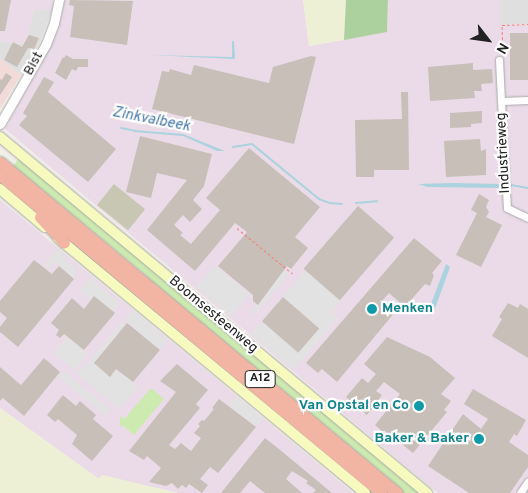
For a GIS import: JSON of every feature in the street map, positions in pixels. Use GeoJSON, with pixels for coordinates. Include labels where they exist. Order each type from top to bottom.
{"type":"FeatureCollection","features":[{"type":"Feature","properties":{"kind":"highway","name":"A12"},"geometry":{"type":"LineString","coordinates":[[0,162],[397,493]]}},
{"type":"Feature","properties":{"kind":"highway","name":"A12"},"geometry":{"type":"LineString","coordinates":[[0,175],[381,493]]}},
{"type":"Feature","properties":{"kind":"highway"},"geometry":{"type":"LineString","coordinates":[[30,201],[38,215],[64,243]]}},
{"type":"Feature","properties":{"kind":"main road","name":"Boomsesteenweg"},"geometry":{"type":"LineString","coordinates":[[0,137],[427,493]]}},
{"type":"Feature","properties":{"kind":"main road"},"geometry":{"type":"LineString","coordinates":[[0,189],[365,493]]}},
{"type":"Feature","properties":{"kind":"street","name":"Bist"},"geometry":{"type":"LineString","coordinates":[[0,124],[46,44],[54,23],[59,0]]}},
{"type":"Feature","properties":{"kind":"street"},"geometry":{"type":"LineString","coordinates":[[499,60],[501,101]]}},
{"type":"Feature","properties":{"kind":"street","name":"Industrieweg"},"geometry":{"type":"LineString","coordinates":[[528,100],[501,101],[507,208],[528,218]]}},
{"type":"Feature","properties":{"kind":"street"},"geometry":{"type":"LineString","coordinates":[[520,493],[528,481]]}},
{"type":"Feature","properties":{"kind":"path"},"geometry":{"type":"LineString","coordinates":[[499,60],[503,56],[502,25],[528,24]]}},
{"type":"Feature","properties":{"kind":"path"},"geometry":{"type":"LineString","coordinates":[[237,228],[293,274]]}},
{"type":"Feature","properties":{"kind":"shaded area"},"geometry":{"type":"Polygon","coordinates":[[[0,0],[53,0],[52,10],[34,10],[25,44],[0,41],[0,0]]]}},
{"type":"Feature","properties":{"kind":"shaded area"},"geometry":{"type":"Polygon","coordinates":[[[65,0],[303,0],[309,46],[387,32],[388,0],[500,0],[500,25],[528,23],[528,493],[438,493],[5,129],[56,34],[65,0]]]}},
{"type":"Feature","properties":{"kind":"shaded area"},"geometry":{"type":"Polygon","coordinates":[[[303,0],[346,0],[344,40],[309,46],[303,0]]]}},
{"type":"Feature","properties":{"kind":"shaded area"},"geometry":{"type":"Polygon","coordinates":[[[500,0],[528,0],[528,25],[500,25],[500,0]]]}},
{"type":"Feature","properties":{"kind":"shaded area"},"geometry":{"type":"Polygon","coordinates":[[[34,10],[52,10],[40,42],[21,75],[0,59],[0,41],[24,44],[34,10]]]}},
{"type":"Feature","properties":{"kind":"shaded area"},"geometry":{"type":"Polygon","coordinates":[[[0,59],[21,75],[0,109],[0,59]]]}},
{"type":"Feature","properties":{"kind":"shaded area"},"geometry":{"type":"Polygon","coordinates":[[[114,184],[145,209],[128,230],[97,205],[114,184]]]}},
{"type":"Feature","properties":{"kind":"shaded area"},"geometry":{"type":"Polygon","coordinates":[[[0,200],[353,493],[178,493],[103,476],[99,479],[0,408],[0,200]]]}},
{"type":"Feature","properties":{"kind":"shaded area"},"geometry":{"type":"Polygon","coordinates":[[[58,248],[67,256],[64,259],[76,268],[74,279],[55,262],[49,269],[44,265],[58,248]]]}},
{"type":"Feature","properties":{"kind":"shaded area"},"geometry":{"type":"Polygon","coordinates":[[[215,265],[249,294],[231,316],[196,287],[215,265]]]}},
{"type":"Feature","properties":{"kind":"shaded area"},"geometry":{"type":"Polygon","coordinates":[[[284,270],[289,274],[255,315],[252,312],[284,270]]]}},
{"type":"Feature","properties":{"kind":"shaded area"},"geometry":{"type":"Polygon","coordinates":[[[305,270],[342,300],[332,312],[338,318],[294,370],[251,334],[262,321],[299,351],[319,328],[283,297],[305,270]]]}},
{"type":"Feature","properties":{"kind":"shaded area"},"geometry":{"type":"Polygon","coordinates":[[[90,278],[120,303],[113,311],[95,296],[91,300],[79,290],[90,278]]]}},
{"type":"Feature","properties":{"kind":"shaded area"},"geometry":{"type":"Polygon","coordinates":[[[133,310],[168,340],[159,350],[124,320],[133,310]]]}},
{"type":"Feature","properties":{"kind":"shaded area"},"geometry":{"type":"Polygon","coordinates":[[[122,322],[125,325],[94,363],[109,377],[116,369],[138,387],[119,409],[75,372],[78,369],[81,371],[122,322]]]}},
{"type":"Feature","properties":{"kind":"shaded area"},"geometry":{"type":"Polygon","coordinates":[[[67,337],[88,354],[75,370],[54,353],[67,337]]]}},
{"type":"Feature","properties":{"kind":"shaded area"},"geometry":{"type":"Polygon","coordinates":[[[64,371],[110,410],[105,416],[59,377],[64,371]]]}},
{"type":"Feature","properties":{"kind":"shaded area"},"geometry":{"type":"Polygon","coordinates":[[[236,396],[263,418],[256,427],[229,404],[236,396]]]}},
{"type":"Feature","properties":{"kind":"shaded area"},"geometry":{"type":"Polygon","coordinates":[[[0,408],[99,479],[102,475],[178,493],[0,493],[0,408]]]}},
{"type":"Feature","properties":{"kind":"green space"},"geometry":{"type":"Polygon","coordinates":[[[346,0],[388,0],[387,32],[344,40],[346,0]]]}},
{"type":"Feature","properties":{"kind":"green space"},"geometry":{"type":"Polygon","coordinates":[[[19,158],[422,493],[403,493],[148,282],[149,279],[141,271],[13,166],[19,158]]]}},
{"type":"Feature","properties":{"kind":"green space"},"geometry":{"type":"Polygon","coordinates":[[[151,388],[164,399],[134,435],[122,425],[120,428],[120,416],[124,419],[151,388]]]}},
{"type":"Feature","properties":{"kind":"water"},"geometry":{"type":"Polygon","coordinates":[[[232,41],[234,41],[234,59],[150,55],[232,57],[232,41]]]}},
{"type":"Feature","properties":{"kind":"water"},"geometry":{"type":"Polygon","coordinates":[[[134,130],[183,134],[225,151],[217,151],[183,136],[134,132],[134,130]]]}},
{"type":"Feature","properties":{"kind":"water"},"geometry":{"type":"Polygon","coordinates":[[[418,184],[501,184],[501,188],[427,187],[418,184]]]}},
{"type":"Feature","properties":{"kind":"water"},"geometry":{"type":"Polygon","coordinates":[[[446,264],[450,267],[433,314],[429,315],[428,312],[446,264]]]}},
{"type":"Feature","properties":{"kind":"building"},"geometry":{"type":"Polygon","coordinates":[[[0,0],[11,0],[5,31],[0,31],[0,0]]]}},
{"type":"Feature","properties":{"kind":"building"},"geometry":{"type":"Polygon","coordinates":[[[70,0],[133,1],[127,45],[70,37],[74,6],[69,5],[70,0]]]}},
{"type":"Feature","properties":{"kind":"building"},"geometry":{"type":"Polygon","coordinates":[[[510,33],[528,33],[528,80],[510,80],[510,33]]]}},
{"type":"Feature","properties":{"kind":"building"},"geometry":{"type":"Polygon","coordinates":[[[29,35],[39,38],[34,49],[28,48],[17,67],[4,60],[13,42],[22,47],[29,35]]]}},
{"type":"Feature","properties":{"kind":"building"},"geometry":{"type":"Polygon","coordinates":[[[66,55],[73,59],[88,59],[88,67],[78,67],[76,71],[72,69],[66,80],[55,73],[63,57],[66,55]]]}},
{"type":"Feature","properties":{"kind":"building"},"geometry":{"type":"Polygon","coordinates":[[[311,56],[316,57],[294,144],[152,109],[162,71],[169,72],[170,69],[191,75],[194,65],[269,83],[273,67],[311,56]]]}},
{"type":"Feature","properties":{"kind":"building"},"geometry":{"type":"Polygon","coordinates":[[[473,63],[473,70],[492,69],[493,83],[481,84],[482,91],[474,91],[475,98],[430,101],[428,67],[473,63]]]}},
{"type":"Feature","properties":{"kind":"building"},"geometry":{"type":"Polygon","coordinates":[[[6,73],[12,77],[0,95],[0,79],[2,80],[6,73]]]}},
{"type":"Feature","properties":{"kind":"building"},"geometry":{"type":"Polygon","coordinates":[[[44,77],[54,82],[48,92],[116,149],[88,182],[19,125],[27,116],[23,113],[44,77]]]}},
{"type":"Feature","properties":{"kind":"building"},"geometry":{"type":"Polygon","coordinates":[[[401,92],[408,92],[409,170],[374,170],[374,177],[356,177],[355,120],[402,119],[401,92]]]}},
{"type":"Feature","properties":{"kind":"building"},"geometry":{"type":"Polygon","coordinates":[[[482,111],[482,123],[471,124],[471,127],[450,128],[450,113],[482,111]]]}},
{"type":"Feature","properties":{"kind":"building"},"geometry":{"type":"Polygon","coordinates":[[[140,136],[212,154],[204,186],[193,200],[202,209],[190,222],[183,215],[174,225],[183,233],[180,235],[191,244],[220,210],[206,198],[249,148],[320,207],[295,237],[308,248],[291,269],[287,266],[258,305],[253,301],[253,295],[218,266],[247,232],[235,223],[195,271],[147,230],[187,180],[157,173],[151,198],[126,192],[140,136]]]}},
{"type":"Feature","properties":{"kind":"building"},"geometry":{"type":"Polygon","coordinates":[[[480,139],[481,151],[486,149],[486,175],[446,177],[444,141],[480,139]]]}},
{"type":"Feature","properties":{"kind":"building"},"geometry":{"type":"Polygon","coordinates":[[[479,194],[489,200],[486,207],[489,212],[486,217],[502,225],[481,267],[456,255],[477,213],[471,210],[479,194]]]}},
{"type":"Feature","properties":{"kind":"building"},"geometry":{"type":"Polygon","coordinates":[[[358,206],[394,237],[340,300],[304,269],[358,206]]]}},
{"type":"Feature","properties":{"kind":"building","name":"Menken"},"geometry":{"type":"Polygon","coordinates":[[[414,238],[442,261],[432,273],[434,275],[430,286],[425,284],[405,307],[389,293],[382,301],[395,312],[337,382],[322,369],[318,373],[306,363],[414,238]]]}},
{"type":"Feature","properties":{"kind":"building"},"geometry":{"type":"Polygon","coordinates":[[[34,260],[52,274],[59,266],[74,279],[18,347],[0,332],[0,327],[7,318],[0,312],[0,301],[34,260]]]}},
{"type":"Feature","properties":{"kind":"building"},"geometry":{"type":"Polygon","coordinates":[[[94,296],[115,313],[84,350],[64,334],[60,338],[56,335],[59,330],[51,323],[72,298],[84,309],[94,296]]]}},
{"type":"Feature","properties":{"kind":"building"},"geometry":{"type":"Polygon","coordinates":[[[283,297],[319,328],[298,353],[262,321],[283,297]]]}},
{"type":"Feature","properties":{"kind":"building"},"geometry":{"type":"Polygon","coordinates":[[[508,303],[518,308],[520,304],[528,309],[528,358],[492,336],[502,319],[499,317],[508,303]]]}},
{"type":"Feature","properties":{"kind":"building"},"geometry":{"type":"Polygon","coordinates":[[[127,323],[160,350],[133,382],[116,369],[110,377],[94,363],[127,323]]]}},
{"type":"Feature","properties":{"kind":"building"},"geometry":{"type":"Polygon","coordinates":[[[387,337],[430,357],[455,378],[441,394],[451,401],[444,410],[447,412],[413,453],[375,425],[400,394],[384,382],[376,391],[382,395],[367,415],[346,397],[362,378],[368,383],[376,374],[364,364],[387,337]]]}},
{"type":"Feature","properties":{"kind":"building"},"geometry":{"type":"Polygon","coordinates":[[[44,358],[60,372],[24,416],[3,398],[0,401],[0,367],[21,385],[44,358]]]}},
{"type":"Feature","properties":{"kind":"building"},"geometry":{"type":"Polygon","coordinates":[[[177,364],[208,390],[196,404],[200,408],[169,445],[175,449],[181,443],[191,451],[201,438],[194,433],[200,426],[198,424],[202,420],[204,421],[214,409],[212,408],[219,399],[256,427],[218,473],[210,467],[200,479],[208,485],[202,493],[189,484],[186,488],[182,485],[178,489],[172,483],[166,486],[149,482],[161,468],[147,456],[144,460],[129,451],[176,392],[160,381],[177,364]]]}},
{"type":"Feature","properties":{"kind":"building","name":"Baker & Baker"},"geometry":{"type":"Polygon","coordinates":[[[473,389],[526,420],[517,436],[514,434],[509,442],[528,455],[528,467],[510,493],[469,493],[428,466],[463,414],[481,429],[488,419],[464,404],[473,389]]]}},
{"type":"Feature","properties":{"kind":"building"},"geometry":{"type":"Polygon","coordinates":[[[63,395],[76,406],[80,401],[96,415],[93,419],[113,436],[92,461],[72,444],[77,435],[58,419],[55,422],[47,415],[63,395]]]}},
{"type":"Feature","properties":{"kind":"building"},"geometry":{"type":"Polygon","coordinates":[[[265,438],[332,493],[313,493],[316,490],[306,483],[308,481],[292,471],[286,479],[302,493],[265,493],[250,481],[240,493],[221,493],[265,438]]]}},
{"type":"Feature","properties":{"kind":"waterway","name":"Zinkvalbeek"},"geometry":{"type":"LineString","coordinates":[[121,128],[136,131]]}},
{"type":"Feature","properties":{"kind":"waterway","name":"Zinkvalbeek"},"geometry":{"type":"LineString","coordinates":[[233,147],[252,144],[319,199],[330,203],[342,204]]}},
{"type":"Feature","properties":{"kind":"waterway","name":"Zinkvalbeek"},"geometry":{"type":"LineString","coordinates":[[511,185],[528,188]]}},
{"type":"Feature","properties":{"kind":"waterway","name":"Zinkvalbeek"},"geometry":{"type":"LineString","coordinates":[[356,203],[377,201]]}},
{"type":"Feature","properties":{"kind":"place","name":"Menken"},"geometry":{"type":"Point","coordinates":[372,309]}},
{"type":"Feature","properties":{"kind":"place","name":"Van Opstal en Co"},"geometry":{"type":"Point","coordinates":[419,406]}},
{"type":"Feature","properties":{"kind":"place","name":"Baker & Baker"},"geometry":{"type":"Point","coordinates":[479,439]}}]}
